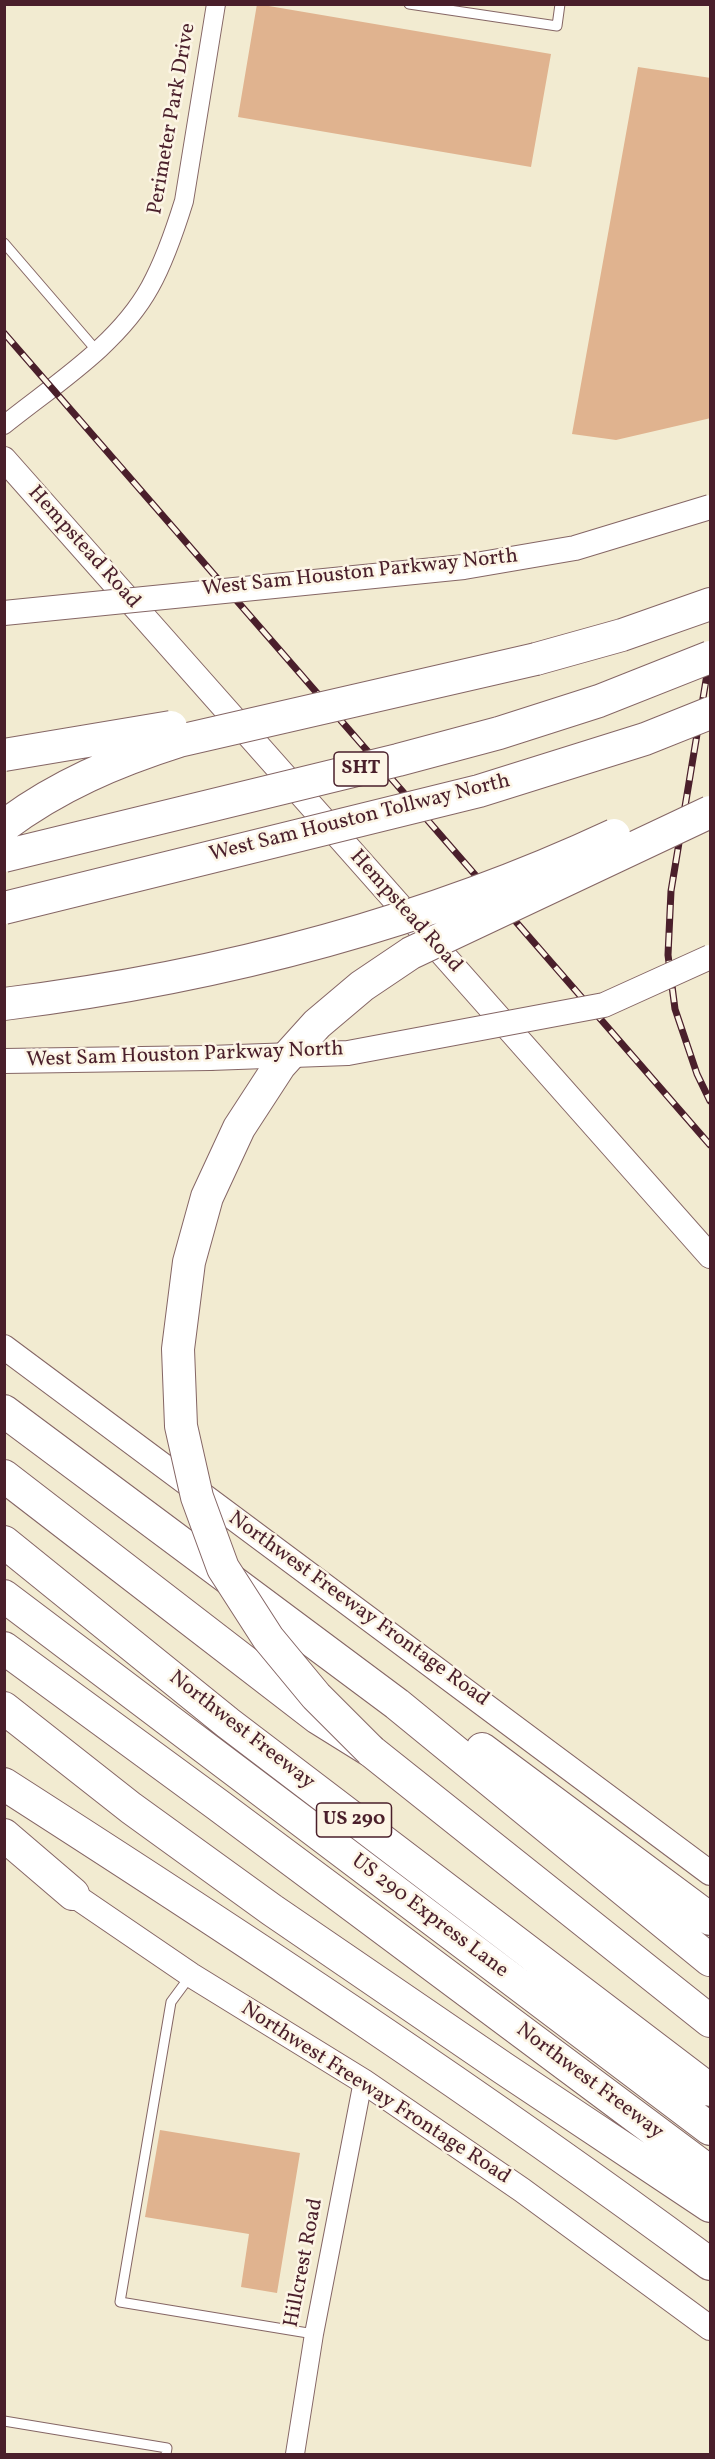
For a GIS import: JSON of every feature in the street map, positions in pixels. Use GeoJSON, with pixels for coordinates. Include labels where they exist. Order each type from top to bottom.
{"type":"FeatureCollection","features":[{"type":"Feature","properties":{"kind":"highway"},"geometry":{"type":"LineString","coordinates":[[4,826],[49,795],[113,764],[179,741],[555,654],[622,635],[711,604]]}},
{"type":"Feature","properties":{"kind":"highway","name":"SHT"},"geometry":{"type":"LineString","coordinates":[[4,856],[499,734],[599,701],[711,657]]}},
{"type":"Feature","properties":{"kind":"highway","name":"West Sam Houston Tollway North"},"geometry":{"type":"LineString","coordinates":[[4,908],[479,791],[645,739],[711,713]]}},
{"type":"Feature","properties":{"kind":"highway"},"geometry":{"type":"LineString","coordinates":[[4,755],[191,724],[246,724]]}},
{"type":"Feature","properties":{"kind":"highway"},"geometry":{"type":"LineString","coordinates":[[4,1004],[176,977],[272,954],[377,924],[485,888],[590,846],[711,789]]}},
{"type":"Feature","properties":{"kind":"highway"},"geometry":{"type":"LineString","coordinates":[[370,1751],[316,1696],[268,1638],[223,1568],[197,1497],[181,1426],[178,1349],[189,1262],[207,1197],[239,1128],[280,1065],[317,1024],[362,986],[411,953],[711,812]]}},
{"type":"Feature","properties":{"kind":"highway"},"geometry":{"type":"LineString","coordinates":[[4,1411],[397,1704],[711,1960]]}},
{"type":"Feature","properties":{"kind":"highway"},"geometry":{"type":"LineString","coordinates":[[4,1476],[318,1718],[370,1751],[711,2021]]}},
{"type":"Feature","properties":{"kind":"highway","name":"Northwest Freeway"},"geometry":{"type":"LineString","coordinates":[[4,1542],[228,1723],[711,2090]]}},
{"type":"Feature","properties":{"kind":"highway","name":"US 290 Express Lane"},"geometry":{"type":"LineString","coordinates":[[4,1596],[711,2129]]}},
{"type":"Feature","properties":{"kind":"highway","name":"Northwest Freeway"},"geometry":{"type":"LineString","coordinates":[[4,1648],[711,2172]]}},
{"type":"Feature","properties":{"kind":"highway"},"geometry":{"type":"LineString","coordinates":[[397,1704],[489,1753],[711,1919]]}},
{"type":"Feature","properties":{"kind":"highway"},"geometry":{"type":"LineString","coordinates":[[4,1708],[215,1870],[345,1961],[706,2205],[711,2206]]}},
{"type":"Feature","properties":{"kind":"highway"},"geometry":{"type":"LineString","coordinates":[[4,1733],[47,1766],[103,1786]]}},
{"type":"Feature","properties":{"kind":"highway"},"geometry":{"type":"LineString","coordinates":[[4,1784],[244,1939],[548,2146],[711,2264]]}},
{"type":"Feature","properties":{"kind":"highway"},"geometry":{"type":"LineString","coordinates":[[4,1835],[73,1894]]}},
{"type":"Feature","properties":{"kind":"main road","name":"Hempstead Road"},"geometry":{"type":"LineString","coordinates":[[4,459],[711,1256]]}},
{"type":"Feature","properties":{"kind":"main road","name":"West Sam Houston Parkway North"},"geometry":{"type":"LineString","coordinates":[[4,613],[464,567],[575,548],[711,507]]}},
{"type":"Feature","properties":{"kind":"main road","name":"West Sam Houston Parkway North"},"geometry":{"type":"LineString","coordinates":[[4,1061],[348,1053],[604,1005],[711,957]]}},
{"type":"Feature","properties":{"kind":"main road","name":"Northwest Freeway Frontage Road"},"geometry":{"type":"LineString","coordinates":[[4,1347],[711,1873]]}},
{"type":"Feature","properties":{"kind":"main road","name":"Northwest Freeway Frontage Road"},"geometry":{"type":"LineString","coordinates":[[4,1848],[191,1975],[363,2081],[522,2190],[711,2328]]}},
{"type":"Feature","properties":{"kind":"street","name":"Perimeter Park Drive"},"geometry":{"type":"LineString","coordinates":[[4,425],[97,351],[131,315],[150,287],[178,222],[184,201],[216,4]]}},
{"type":"Feature","properties":{"kind":"street","name":"Hillcrest Road"},"geometry":{"type":"LineString","coordinates":[[295,2454],[315,2334],[363,2081]]}},
{"type":"Feature","properties":{"kind":"lane"},"geometry":{"type":"LineString","coordinates":[[409,4],[557,26],[560,4]]}},
{"type":"Feature","properties":{"kind":"lane"},"geometry":{"type":"LineString","coordinates":[[4,243],[97,351]]}},
{"type":"Feature","properties":{"kind":"lane"},"geometry":{"type":"LineString","coordinates":[[191,1975],[171,2002],[120,2302],[315,2334]]}},
{"type":"Feature","properties":{"kind":"lane"},"geometry":{"type":"LineString","coordinates":[[4,2421],[167,2448],[166,2454]]}},
{"type":"Feature","properties":{"kind":"building"},"geometry":{"type":"Polygon","coordinates":[[[257,4],[551,54],[531,167],[238,117],[257,4]]]}},
{"type":"Feature","properties":{"kind":"building"},"geometry":{"type":"Polygon","coordinates":[[[638,67],[711,78],[711,418],[616,440],[572,434],[638,67]]]}},
{"type":"Feature","properties":{"kind":"building"},"geometry":{"type":"Polygon","coordinates":[[[160,2130],[300,2153],[277,2293],[241,2287],[249,2234],[145,2217],[160,2130]]]}},
{"type":"Feature","properties":{"kind":"railway"},"geometry":{"type":"LineString","coordinates":[[4,333],[710,1145]]}},
{"type":"Feature","properties":{"kind":"railway"},"geometry":{"type":"LineString","coordinates":[[710,656],[671,891],[668,955],[675,1009],[697,1074],[710,1101]]}}]}
